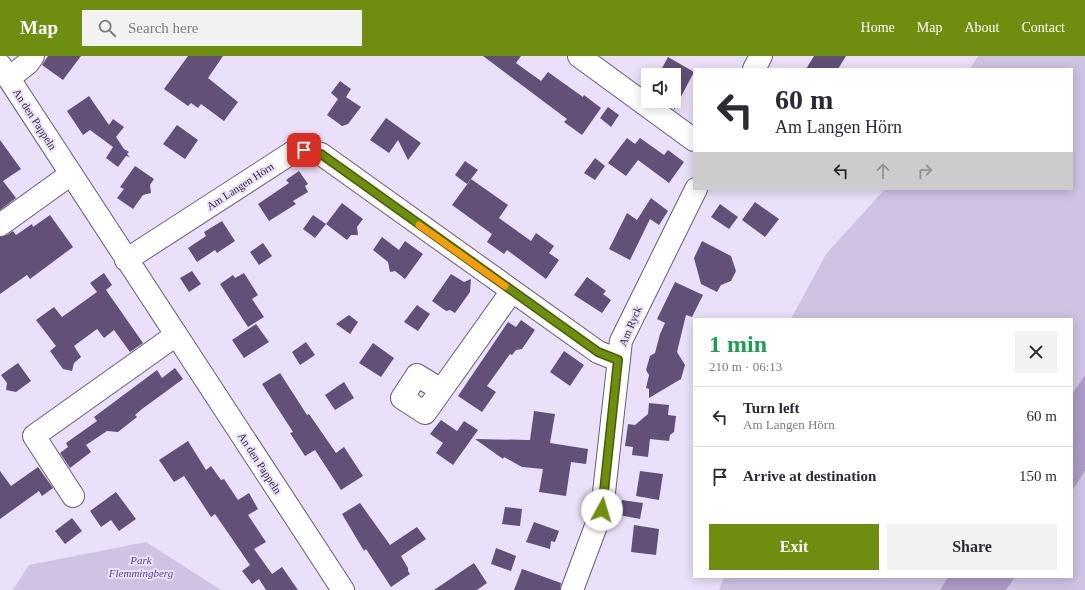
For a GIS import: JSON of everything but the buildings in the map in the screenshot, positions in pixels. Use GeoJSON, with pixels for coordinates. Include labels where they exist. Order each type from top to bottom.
{"type":"FeatureCollection","features":[{"type":"Feature","properties":{"kind":"street"},"geometry":{"type":"LineString","coordinates":[[4,72],[28,63],[33,56]]}},
{"type":"Feature","properties":{"kind":"street"},"geometry":{"type":"LineString","coordinates":[[579,56],[693,139]]}},
{"type":"Feature","properties":{"kind":"street"},"geometry":{"type":"LineString","coordinates":[[755,68],[761,56]]}},
{"type":"Feature","properties":{"kind":"street","name":"An den Pappeln"},"geometry":{"type":"LineString","coordinates":[[4,72],[343,590]]}},
{"type":"Feature","properties":{"kind":"street","name":"Am Langen Hörn"},"geometry":{"type":"LineString","coordinates":[[126,260],[293,152],[304,150],[321,154],[598,352],[618,360]]}},
{"type":"Feature","properties":{"kind":"street"},"geometry":{"type":"LineString","coordinates":[[0,225],[71,174]]}},
{"type":"Feature","properties":{"kind":"street","name":"Am Ryck"},"geometry":{"type":"LineString","coordinates":[[572,590],[602,510],[621,341],[696,190]]}},
{"type":"Feature","properties":{"kind":"street"},"geometry":{"type":"LineString","coordinates":[[442,390],[512,291]]}},
{"type":"Feature","properties":{"kind":"street"},"geometry":{"type":"LineString","coordinates":[[73,496],[34,436],[176,335]]}},
{"type":"Feature","properties":{"kind":"green space"},"geometry":{"type":"Polygon","coordinates":[[[978,56],[1085,56],[1085,375],[1073,393],[1073,318],[792,318],[826,254],[884,190],[1073,190],[1073,68],[971,68],[978,56]]]}},
{"type":"Feature","properties":{"kind":"green space"},"geometry":{"type":"Polygon","coordinates":[[[1085,471],[1085,590],[1006,590],[1014,578],[1073,578],[1073,489],[1085,471]]]}},
{"type":"Feature","properties":{"kind":"green space","name":"Park Flemmingberg"},"geometry":{"type":"Polygon","coordinates":[[[146,542],[221,590],[13,590],[29,565],[146,542]]]}},
{"type":"Feature","properties":{"kind":"green space"},"geometry":{"type":"Polygon","coordinates":[[[724,578],[947,578],[940,590],[719,590],[724,578]]]}},
{"type":"Feature","properties":{"kind":"shaded area"},"geometry":{"type":"Polygon","coordinates":[[[1085,375],[1085,471],[1073,489],[1073,393],[1085,375]]]}},
{"type":"Feature","properties":{"kind":"shaded area"},"geometry":{"type":"Polygon","coordinates":[[[947,578],[1014,578],[1006,590],[940,590],[947,578]]]}},
{"type":"Feature","properties":{"kind":"slow traffic"},"geometry":{"type":"LineString","coordinates":[[419,225],[505,286]]}},
{"type":"Feature","properties":{"kind":"route"},"geometry":{"type":"LineString","coordinates":[[304,150],[321,154],[598,352],[618,360],[602,510]]}}]}
